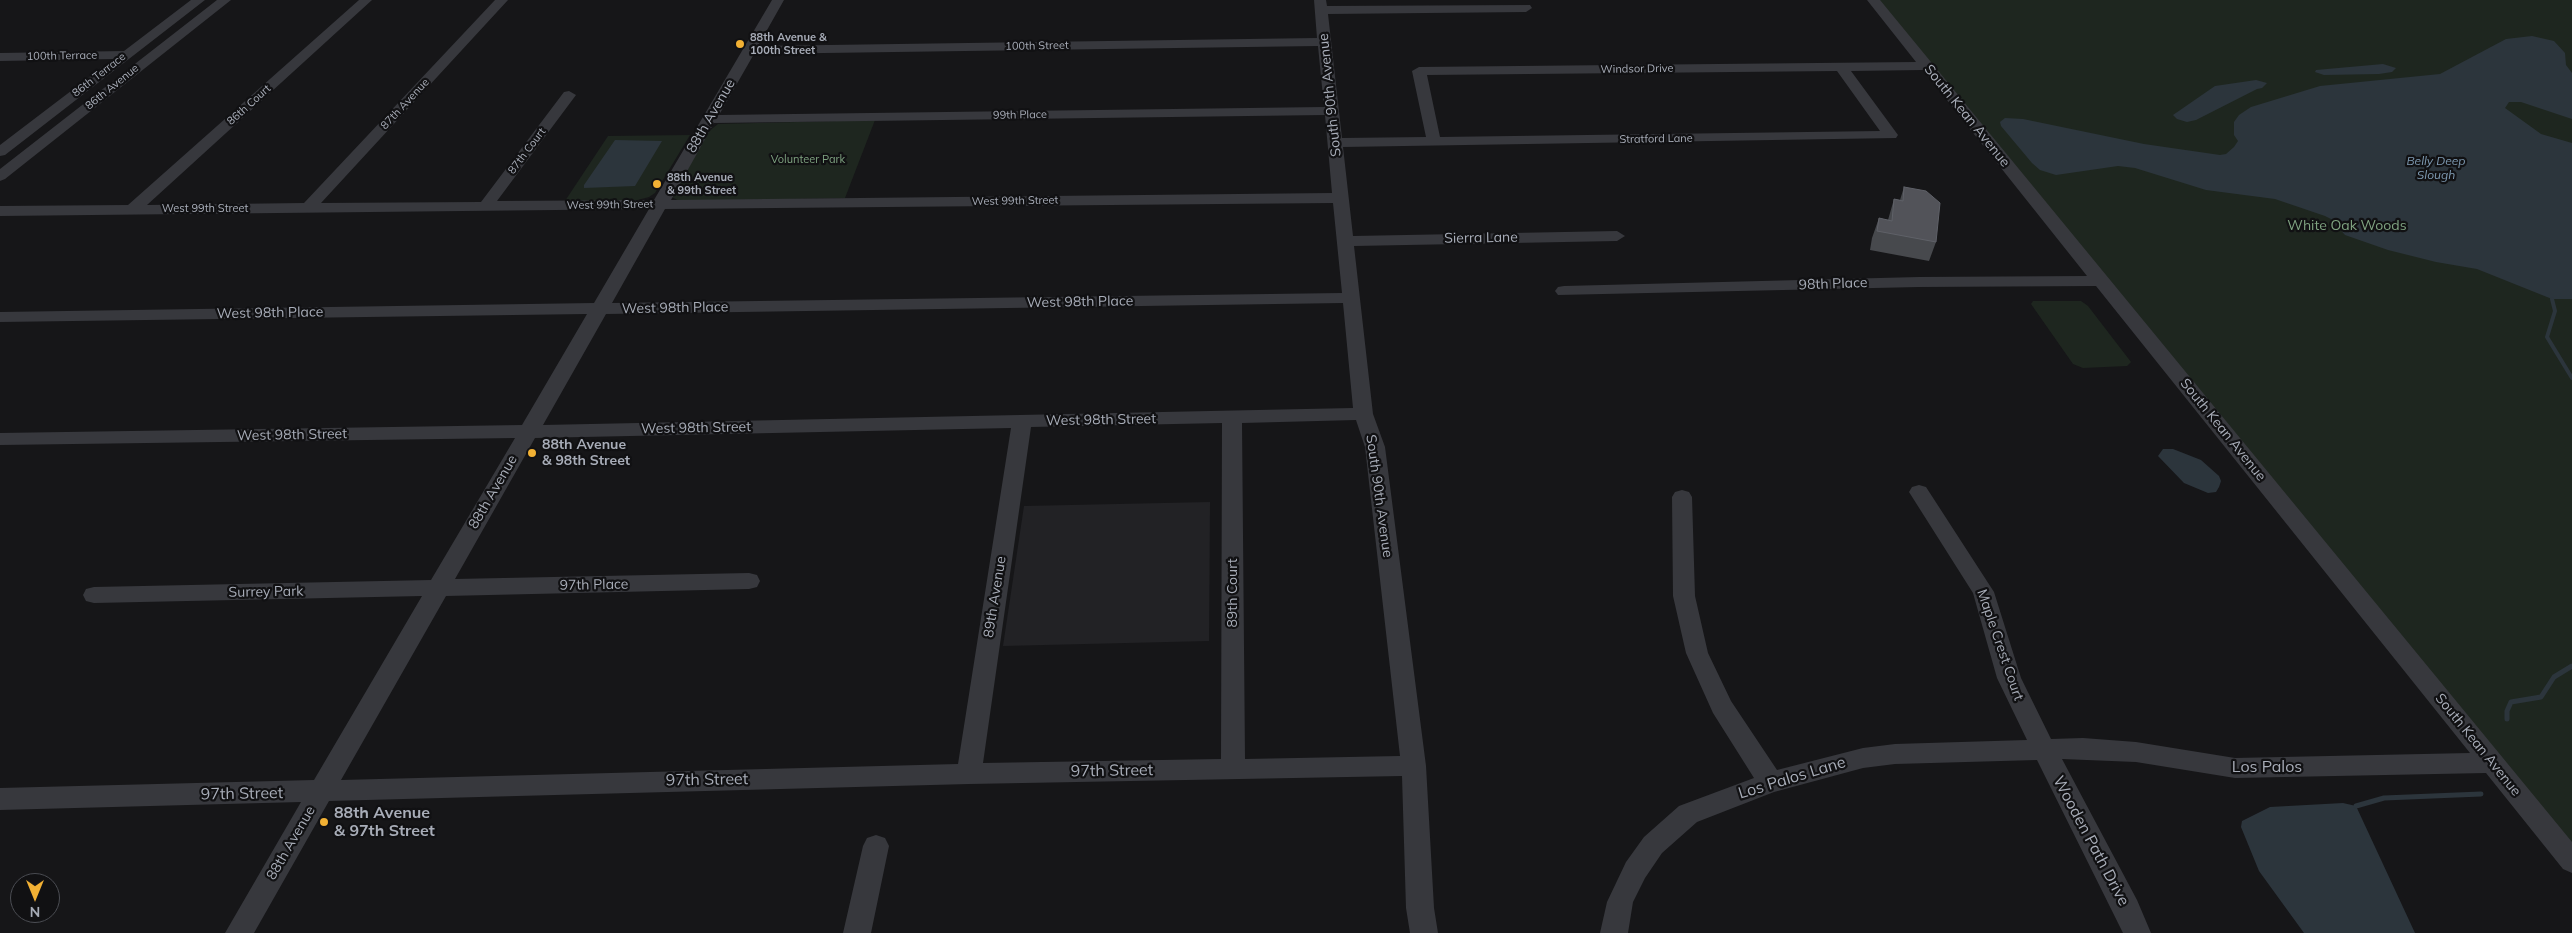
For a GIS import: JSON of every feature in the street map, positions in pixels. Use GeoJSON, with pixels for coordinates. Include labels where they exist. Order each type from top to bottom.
{"type":"FeatureCollection","features":[{"type":"Feature","properties":{"kind":"street","name":"86th Terrace"},"geometry":{"type":"LineString","coordinates":[[0,152],[199,0]]}},
{"type":"Feature","properties":{"kind":"street","name":"86th Avenue"},"geometry":{"type":"LineString","coordinates":[[0,176],[153,54],[225,0]]}},
{"type":"Feature","properties":{"kind":"street","name":"86th Court"},"geometry":{"type":"LineString","coordinates":[[132,210],[366,0]]}},
{"type":"Feature","properties":{"kind":"street","name":"87th Avenue"},"geometry":{"type":"LineString","coordinates":[[308,208],[502,0]]}},
{"type":"Feature","properties":{"kind":"street","name":"88th Avenue"},"geometry":{"type":"LineString","coordinates":[[239,933],[778,0]]}},
{"type":"Feature","properties":{"kind":"street","name":"South Kean Avenue"},"geometry":{"type":"LineString","coordinates":[[1873,0],[2572,861]]}},
{"type":"Feature","properties":{"kind":"street"},"geometry":{"type":"LineString","coordinates":[[1321,5],[1526,8]]}},
{"type":"Feature","properties":{"kind":"street","name":"South 90th Avenue"},"geometry":{"type":"LineString","coordinates":[[1321,5],[1363,414],[1375,447],[1414,766],[1420,908],[1424,933]]}},
{"type":"Feature","properties":{"kind":"street","name":"100th Street"},"geometry":{"type":"LineString","coordinates":[[749,50],[1324,42]]}},
{"type":"Feature","properties":{"kind":"street","name":"100th Terrace"},"geometry":{"type":"LineString","coordinates":[[0,57],[153,54]]}},
{"type":"Feature","properties":{"kind":"street","name":"Stratford Lane"},"geometry":{"type":"LineString","coordinates":[[1335,143],[1892,135],[1840,66]]}},
{"type":"Feature","properties":{"kind":"street","name":"Windsor Drive"},"geometry":{"type":"LineString","coordinates":[[1434,142],[1419,71],[1926,66]]}},
{"type":"Feature","properties":{"kind":"street","name":"87th Court"},"geometry":{"type":"LineString","coordinates":[[485,207],[569,95]]}},
{"type":"Feature","properties":{"kind":"street","name":"99th Place"},"geometry":{"type":"LineString","coordinates":[[709,119],[1332,111]]}},
{"type":"Feature","properties":{"kind":"street","name":"West 99th Street"},"geometry":{"type":"LineString","coordinates":[[0,211],[1341,198]]}},
{"type":"Feature","properties":{"kind":"street","name":"Sierra Lane"},"geometry":{"type":"LineString","coordinates":[[1345,241],[1617,236]]}},
{"type":"Feature","properties":{"kind":"street","name":"98th Place"},"geometry":{"type":"LineString","coordinates":[[1564,291],[1919,282],[2102,281]]}},
{"type":"Feature","properties":{"kind":"street","name":"West 98th Place"},"geometry":{"type":"LineString","coordinates":[[0,317],[1351,298]]}},
{"type":"Feature","properties":{"kind":"street","name":"West 98th Street"},"geometry":{"type":"LineString","coordinates":[[0,439],[529,431],[1363,414]]}},
{"type":"Feature","properties":{"kind":"street","name":"89th Court"},"geometry":{"type":"LineString","coordinates":[[1232,418],[1233,769]]}},
{"type":"Feature","properties":{"kind":"street","name":"89th Avenue"},"geometry":{"type":"LineString","coordinates":[[969,774],[1022,421]]}},
{"type":"Feature","properties":{"kind":"street","name":"Maple Crest Court"},"geometry":{"type":"LineString","coordinates":[[1919,492],[1983,592],[1993,619],[2009,678],[2043,749]]}},
{"type":"Feature","properties":{"kind":"street"},"geometry":{"type":"LineString","coordinates":[[1682,497],[1684,596],[1697,653],[1720,706],[1771,782]]}},
{"type":"Feature","properties":{"kind":"street","name":"97th Place"},"geometry":{"type":"LineString","coordinates":[[438,588],[749,581]]}},
{"type":"Feature","properties":{"kind":"street","name":"Surrey Park"},"geometry":{"type":"LineString","coordinates":[[94,595],[438,588]]}},
{"type":"Feature","properties":{"kind":"street","name":"Los Palos"},"geometry":{"type":"LineString","coordinates":[[2043,749],[2105,748],[2235,768],[2492,763]]}},
{"type":"Feature","properties":{"kind":"street","name":"Los Palos Lane"},"geometry":{"type":"LineString","coordinates":[[1614,933],[1620,902],[1636,870],[1653,845],[1688,814],[1713,803],[1771,782],[1863,758],[1894,754],[2043,749]]}},
{"type":"Feature","properties":{"kind":"street","name":"Wooden Path Drive"},"geometry":{"type":"LineString","coordinates":[[2043,749],[2127,909],[2137,933]]}},
{"type":"Feature","properties":{"kind":"street","name":"97th Street"},"geometry":{"type":"LineString","coordinates":[[0,799],[969,774],[1414,766]]}},
{"type":"Feature","properties":{"kind":"street"},"geometry":{"type":"LineString","coordinates":[[857,933],[876,846]]}},
{"type":"Feature","properties":{"kind":"shaded area"},"geometry":{"type":"Polygon","coordinates":[[[1210,502],[1209,641],[1003,646],[1024,506],[1210,502]]]}},
{"type":"Feature","properties":{"kind":"green space","name":"White Oak Woods"},"geometry":{"type":"Polygon","coordinates":[[[1876,0],[2572,0],[2572,861],[1876,0]]]}},
{"type":"Feature","properties":{"kind":"green space","name":"Volunteer Park"},"geometry":{"type":"Polygon","coordinates":[[[875,120],[845,198],[679,201],[672,197],[708,132],[718,124],[875,120]]]}},
{"type":"Feature","properties":{"kind":"green space"},"geometry":{"type":"Polygon","coordinates":[[[690,135],[655,193],[649,197],[634,201],[565,201],[608,136],[690,135]]]}},
{"type":"Feature","properties":{"kind":"green space"},"geometry":{"type":"Polygon","coordinates":[[[2033,301],[2081,301],[2088,306],[2131,362],[2127,366],[2083,368],[2073,364],[2031,304],[2033,301]]]}},
{"type":"Feature","properties":{"kind":"water","name":"Belly Deep Slough"},"geometry":{"type":"Polygon","coordinates":[[[2532,36],[2554,41],[2565,53],[2566,65],[2572,73],[2572,119],[2521,102],[2509,102],[2505,108],[2541,134],[2572,143],[2572,299],[2552,299],[2477,269],[2436,262],[2388,250],[2345,235],[2331,219],[2325,216],[2275,199],[2206,190],[2135,168],[2118,166],[2056,175],[2040,170],[2032,163],[2001,126],[2000,122],[2005,118],[2023,119],[2144,144],[2220,155],[2226,154],[2238,141],[2234,135],[2234,122],[2239,115],[2251,107],[2320,86],[2440,74],[2506,39],[2532,36]]]}},
{"type":"Feature","properties":{"kind":"water"},"geometry":{"type":"Polygon","coordinates":[[[2383,64],[2396,68],[2392,72],[2379,74],[2324,75],[2315,72],[2316,70],[2383,64]]]}},
{"type":"Feature","properties":{"kind":"water"},"geometry":{"type":"Polygon","coordinates":[[[2256,80],[2267,83],[2262,88],[2196,120],[2187,122],[2177,119],[2173,115],[2215,86],[2256,80]]]}},
{"type":"Feature","properties":{"kind":"water"},"geometry":{"type":"Polygon","coordinates":[[[615,140],[662,141],[635,186],[584,188],[584,185],[615,140]]]}},
{"type":"Feature","properties":{"kind":"water"},"geometry":{"type":"Polygon","coordinates":[[[2163,449],[2173,449],[2201,460],[2219,476],[2221,481],[2216,492],[2208,493],[2184,483],[2158,456],[2163,449]]]}},
{"type":"Feature","properties":{"kind":"water"},"geometry":{"type":"Polygon","coordinates":[[[2343,803],[2356,806],[2415,933],[2304,933],[2259,871],[2241,827],[2242,821],[2270,807],[2343,803]]]}},
{"type":"Feature","properties":{"kind":"building"},"geometry":{"type":"Polygon","coordinates":[[[1904,187],[1926,191],[1940,203],[1936,242],[1877,231],[1879,218],[1892,221],[1894,199],[1903,201],[1904,187]]]}},
{"type":"Feature","properties":{"kind":"waterway"},"geometry":{"type":"LineString","coordinates":[[2552,299],[2555,311],[2547,337],[2572,378]]}},
{"type":"Feature","properties":{"kind":"waterway"},"geometry":{"type":"LineString","coordinates":[[2507,719],[2507,711],[2511,702],[2541,697],[2554,677],[2572,666]]}},
{"type":"Feature","properties":{"kind":"waterway"},"geometry":{"type":"LineString","coordinates":[[2356,806],[2384,798],[2481,794]]}},
{"type":"Feature","properties":{"kind":"place","name":"88th Avenue & 100th Street"},"geometry":{"type":"Point","coordinates":[740,44]}},
{"type":"Feature","properties":{"kind":"place","name":"88th Avenue & 99th Street"},"geometry":{"type":"Point","coordinates":[657,184]}},
{"type":"Feature","properties":{"kind":"place","name":"88th Avenue & 98th Street"},"geometry":{"type":"Point","coordinates":[532,453]}},
{"type":"Feature","properties":{"kind":"place","name":"88th Avenue & 97th Street"},"geometry":{"type":"Point","coordinates":[324,822]}}]}
